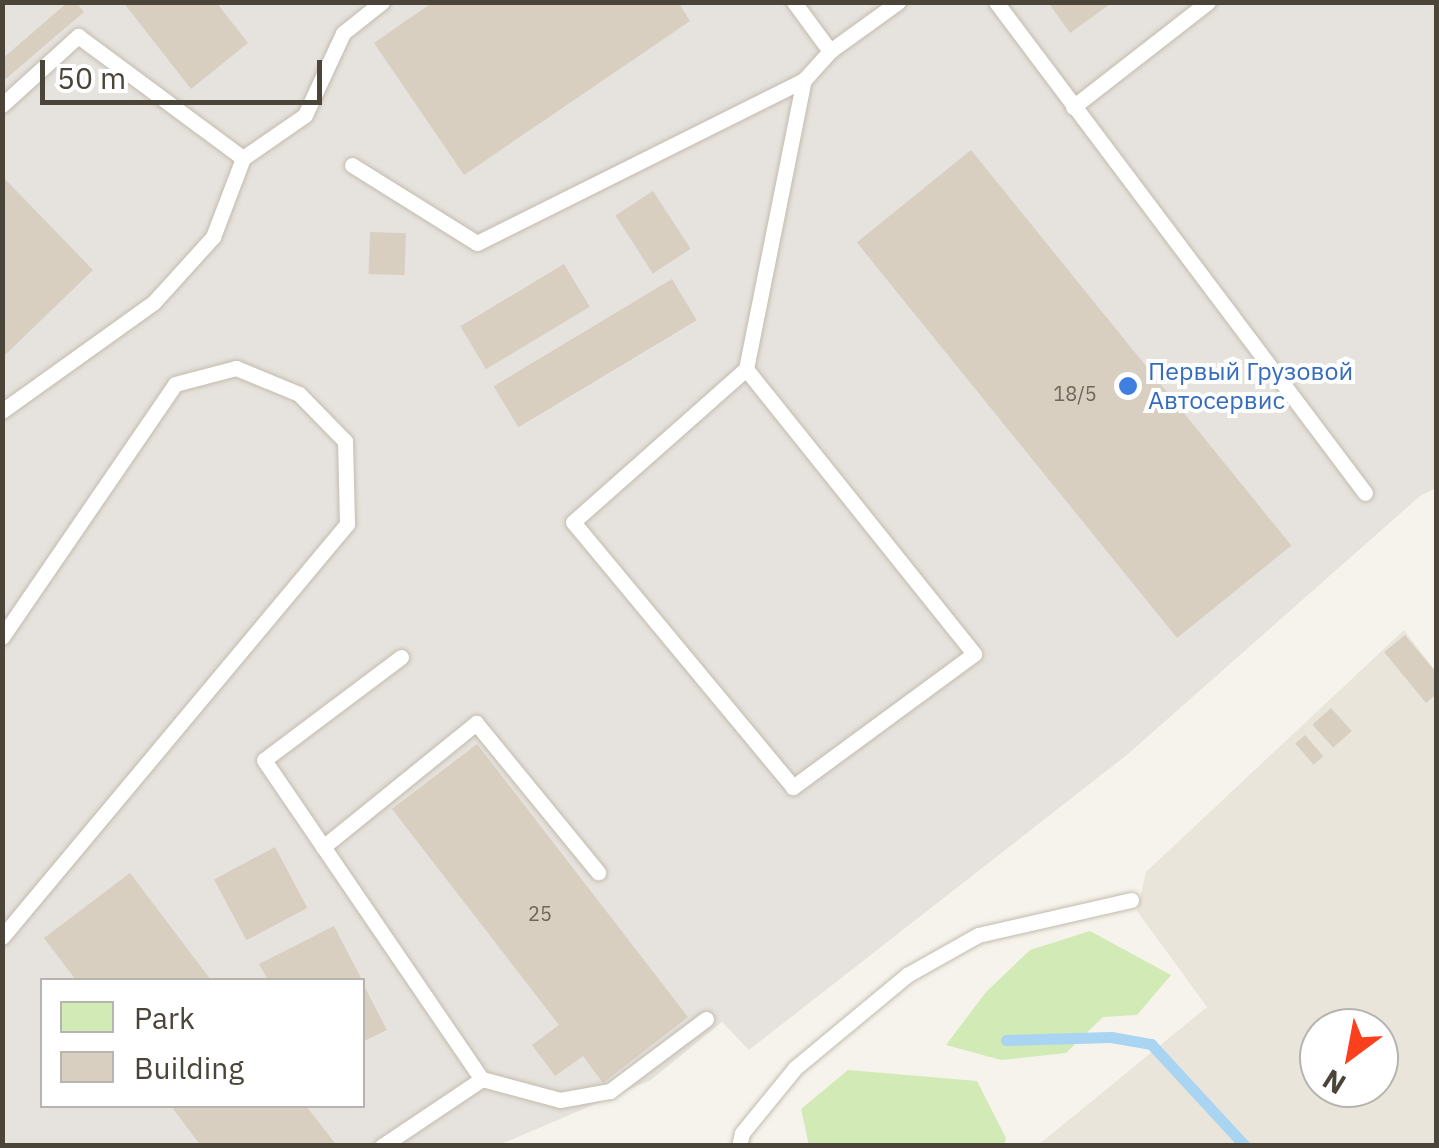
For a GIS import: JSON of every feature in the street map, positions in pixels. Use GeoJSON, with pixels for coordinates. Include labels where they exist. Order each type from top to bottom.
{"type":"FeatureCollection","features":[{"type":"Feature","properties":{"kind":"lane"},"geometry":{"type":"LineString","coordinates":[[2,411],[154,302],[213,238],[243,158],[305,115],[342,33],[382,2]]}},
{"type":"Feature","properties":{"kind":"lane"},"geometry":{"type":"LineString","coordinates":[[794,2],[830,51]]}},
{"type":"Feature","properties":{"kind":"lane"},"geometry":{"type":"LineString","coordinates":[[352,165],[476,243],[804,80],[830,51],[898,2]]}},
{"type":"Feature","properties":{"kind":"lane"},"geometry":{"type":"LineString","coordinates":[[996,2],[1365,493]]}},
{"type":"Feature","properties":{"kind":"lane"},"geometry":{"type":"LineString","coordinates":[[1073,107],[1208,2]]}},
{"type":"Feature","properties":{"kind":"lane"},"geometry":{"type":"LineString","coordinates":[[2,105],[78,36],[243,158]]}},
{"type":"Feature","properties":{"kind":"lane"},"geometry":{"type":"LineString","coordinates":[[746,369],[974,654],[793,787],[573,522],[746,369],[804,80]]}},
{"type":"Feature","properties":{"kind":"lane"},"geometry":{"type":"LineString","coordinates":[[2,638],[175,384],[236,368],[300,394],[345,441],[347,524],[2,937]]}},
{"type":"Feature","properties":{"kind":"lane"},"geometry":{"type":"LineString","coordinates":[[401,657],[264,760],[482,1079],[560,1100],[610,1091],[706,1020]]}},
{"type":"Feature","properties":{"kind":"lane"},"geometry":{"type":"LineString","coordinates":[[323,847],[476,723],[598,872]]}},
{"type":"Feature","properties":{"kind":"lane"},"geometry":{"type":"LineString","coordinates":[[739,1146],[742,1134],[795,1068],[907,975],[978,934],[1131,900]]}},
{"type":"Feature","properties":{"kind":"lane"},"geometry":{"type":"LineString","coordinates":[[382,1146],[482,1079]]}},
{"type":"Feature","properties":{"kind":"shaded area"},"geometry":{"type":"Polygon","coordinates":[[[2,3],[1436,3],[1436,488],[1420,496],[1128,754],[749,1050],[722,1022],[651,1080],[499,1145],[3,1145],[2,3]]]}},
{"type":"Feature","properties":{"kind":"shaded area"},"geometry":{"type":"Polygon","coordinates":[[[1404,630],[1436,672],[1436,1145],[1037,1146],[1207,1007],[1137,911],[1146,872],[1404,630]]]}},
{"type":"Feature","properties":{"kind":"green space"},"geometry":{"type":"Polygon","coordinates":[[[1090,931],[1171,975],[1137,1015],[1103,1017],[1066,1053],[1001,1060],[946,1045],[986,992],[1030,950],[1090,931]]]}},
{"type":"Feature","properties":{"kind":"green space"},"geometry":{"type":"Polygon","coordinates":[[[848,1070],[977,1081],[1006,1138],[1004,1145],[809,1145],[801,1109],[848,1070]]]}},
{"type":"Feature","properties":{"kind":"building"},"geometry":{"type":"Polygon","coordinates":[[[68,2],[76,2],[84,12],[2,82],[2,59],[68,2]]]}},
{"type":"Feature","properties":{"kind":"building"},"geometry":{"type":"Polygon","coordinates":[[[123,2],[216,2],[248,43],[191,89],[123,2]]]}},
{"type":"Feature","properties":{"kind":"building"},"geometry":{"type":"Polygon","coordinates":[[[433,2],[678,2],[690,21],[464,175],[374,43],[433,2]]]}},
{"type":"Feature","properties":{"kind":"building"},"geometry":{"type":"Polygon","coordinates":[[[1048,2],[1113,2],[1070,33],[1048,2]]]}},
{"type":"Feature","properties":{"kind":"building"},"geometry":{"type":"Polygon","coordinates":[[[971,150],[1291,546],[1177,638],[857,243],[971,150]]]}},
{"type":"Feature","properties":{"kind":"building"},"geometry":{"type":"Polygon","coordinates":[[[2,176],[93,270],[2,358],[2,176]]]}},
{"type":"Feature","properties":{"kind":"building"},"geometry":{"type":"Polygon","coordinates":[[[653,191],[691,249],[653,273],[615,216],[653,191]]]}},
{"type":"Feature","properties":{"kind":"building"},"geometry":{"type":"Polygon","coordinates":[[[370,232],[406,233],[405,275],[369,274],[370,232]]]}},
{"type":"Feature","properties":{"kind":"building"},"geometry":{"type":"Polygon","coordinates":[[[564,264],[590,307],[486,369],[460,326],[564,264]]]}},
{"type":"Feature","properties":{"kind":"building"},"geometry":{"type":"Polygon","coordinates":[[[672,279],[697,320],[518,427],[494,386],[672,279]]]}},
{"type":"Feature","properties":{"kind":"building"},"geometry":{"type":"Polygon","coordinates":[[[1405,635],[1436,672],[1436,694],[1426,703],[1384,652],[1405,635]]]}},
{"type":"Feature","properties":{"kind":"building"},"geometry":{"type":"Polygon","coordinates":[[[1331,708],[1352,731],[1333,748],[1312,725],[1331,708]]]}},
{"type":"Feature","properties":{"kind":"building"},"geometry":{"type":"Polygon","coordinates":[[[1305,735],[1323,756],[1314,765],[1295,744],[1305,735]]]}},
{"type":"Feature","properties":{"kind":"building"},"geometry":{"type":"Polygon","coordinates":[[[477,744],[688,1017],[603,1083],[583,1056],[555,1076],[532,1045],[559,1025],[392,809],[477,744]]]}},
{"type":"Feature","properties":{"kind":"building"},"geometry":{"type":"Polygon","coordinates":[[[275,847],[307,908],[246,940],[214,879],[275,847]]]}},
{"type":"Feature","properties":{"kind":"building"},"geometry":{"type":"Polygon","coordinates":[[[130,873],[209,978],[74,978],[44,938],[130,873]]]}},
{"type":"Feature","properties":{"kind":"building"},"geometry":{"type":"Polygon","coordinates":[[[334,926],[361,978],[267,978],[259,964],[334,926]]]}},
{"type":"Feature","properties":{"kind":"building"},"geometry":{"type":"Polygon","coordinates":[[[365,988],[387,1030],[365,1041],[365,988]]]}},
{"type":"Feature","properties":{"kind":"building"},"geometry":{"type":"Polygon","coordinates":[[[172,1108],[308,1108],[335,1143],[201,1146],[172,1108]]]}},
{"type":"Feature","properties":{"kind":"waterway"},"geometry":{"type":"LineString","coordinates":[[1006,1040],[1111,1037],[1151,1044],[1245,1146]]}},
{"type":"Feature","properties":{"kind":"place","name":"Первый Грузовой Автосервис"},"geometry":{"type":"Point","coordinates":[1128,386]}}]}
